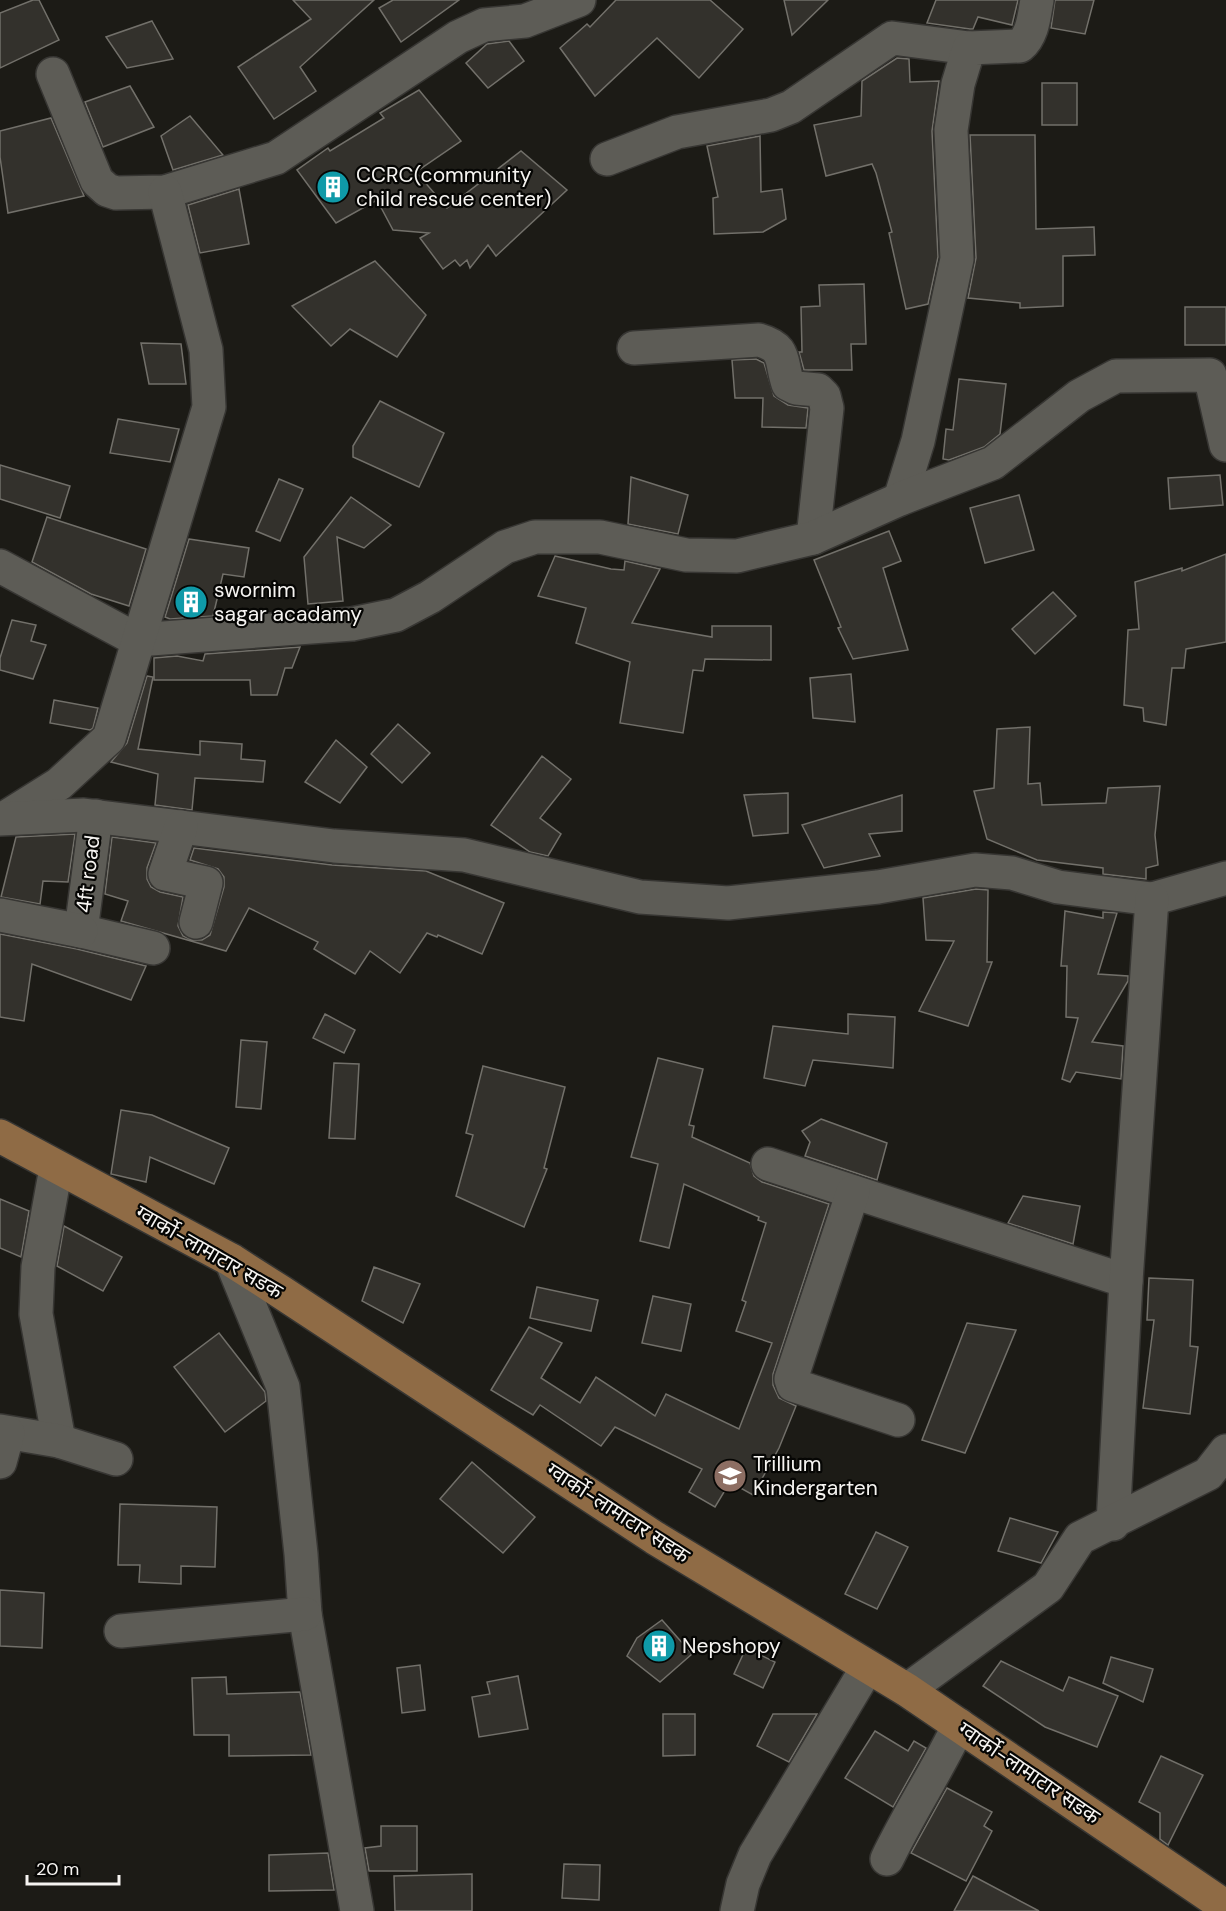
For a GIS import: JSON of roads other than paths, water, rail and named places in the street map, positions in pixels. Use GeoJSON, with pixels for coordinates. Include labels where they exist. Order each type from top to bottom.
{"type":"FeatureCollection","features":[{"type":"Feature","properties":{"kind":"main road","name":"ग्वार्को-लामाटार सडक"},"geometry":{"type":"LineString","coordinates":[[0,1136],[231,1260],[655,1538],[867,1668],[907,1690],[1226,1907]]}},
{"type":"Feature","properties":{"kind":"street"},"geometry":{"type":"LineString","coordinates":[[53,74],[97,181],[107,190],[116,193],[165,192],[276,158],[458,37],[484,25],[525,21],[579,0]]}},
{"type":"Feature","properties":{"kind":"street"},"geometry":{"type":"LineString","coordinates":[[607,159],[677,132],[771,115],[790,107],[892,38],[969,48],[1020,46],[1030,34],[1037,0]]}},
{"type":"Feature","properties":{"kind":"street"},"geometry":{"type":"LineString","coordinates":[[900,499],[918,441],[957,259],[951,130],[958,84],[969,48]]}},
{"type":"Feature","properties":{"kind":"street"},"geometry":{"type":"LineString","coordinates":[[2,819],[59,784],[109,738],[208,407],[206,350],[165,192]]}},
{"type":"Feature","properties":{"kind":"street"},"geometry":{"type":"LineString","coordinates":[[634,348],[759,340],[774,344],[780,353],[788,384],[795,388],[818,390],[824,396],[827,408],[813,538]]}},
{"type":"Feature","properties":{"kind":"street"},"geometry":{"type":"LineString","coordinates":[[0,566],[137,640],[352,624],[396,615],[430,597],[505,547],[535,537],[600,537],[686,555],[737,556],[813,538],[900,499],[993,463],[1079,396],[1116,376],[1218,373],[1226,446]]}},
{"type":"Feature","properties":{"kind":"street"},"geometry":{"type":"LineString","coordinates":[[2,819],[96,816],[334,846],[464,855],[640,897],[728,903],[878,887],[975,870],[1011,873],[1058,887],[1152,899],[1226,878]]}},
{"type":"Feature","properties":{"kind":"street","name":"4ft road"},"geometry":{"type":"LineString","coordinates":[[96,816],[81,931],[153,948]]}},
{"type":"Feature","properties":{"kind":"street"},"geometry":{"type":"LineString","coordinates":[[181,827],[165,874],[206,883],[199,913]]}},
{"type":"Feature","properties":{"kind":"street"},"geometry":{"type":"LineString","coordinates":[[1113,1524],[1126,1281],[1152,899]]}},
{"type":"Feature","properties":{"kind":"street"},"geometry":{"type":"LineString","coordinates":[[0,915],[81,931]]}},
{"type":"Feature","properties":{"kind":"street"},"geometry":{"type":"LineString","coordinates":[[768,1164],[1126,1281]]}},
{"type":"Feature","properties":{"kind":"street"},"geometry":{"type":"LineString","coordinates":[[56,1168],[38,1267],[36,1314],[58,1441]]}},
{"type":"Feature","properties":{"kind":"street"},"geometry":{"type":"LineString","coordinates":[[853,1192],[791,1379],[793,1385],[898,1420]]}},
{"type":"Feature","properties":{"kind":"street"},"geometry":{"type":"LineString","coordinates":[[231,1260],[283,1387],[301,1554],[305,1614],[357,1911]]}},
{"type":"Feature","properties":{"kind":"street"},"geometry":{"type":"LineString","coordinates":[[3,1442],[58,1441],[116,1459]]}},
{"type":"Feature","properties":{"kind":"street"},"geometry":{"type":"LineString","coordinates":[[907,1690],[1048,1587],[1080,1538],[1113,1524],[1208,1474],[1226,1450]]}},
{"type":"Feature","properties":{"kind":"street"},"geometry":{"type":"LineString","coordinates":[[121,1631],[305,1614]]}},
{"type":"Feature","properties":{"kind":"street"},"geometry":{"type":"LineString","coordinates":[[736,1911],[743,1884],[755,1855],[867,1668]]}},
{"type":"Feature","properties":{"kind":"street"},"geometry":{"type":"LineString","coordinates":[[887,1859],[907,1816],[943,1758],[959,1725]]}},
{"type":"Feature","properties":{"kind":"place","name":"CCRC(community child rescue center)"},"geometry":{"type":"Point","coordinates":[333,187]}},
{"type":"Feature","properties":{"kind":"place","name":"swornim sagar acadamy"},"geometry":{"type":"Point","coordinates":[191,602]}},
{"type":"Feature","properties":{"kind":"place","name":"Trillium Kindergarten"},"geometry":{"type":"Point","coordinates":[730,1476]}},
{"type":"Feature","properties":{"kind":"place","name":"Nepshopy"},"geometry":{"type":"Point","coordinates":[659,1646]}}]}
